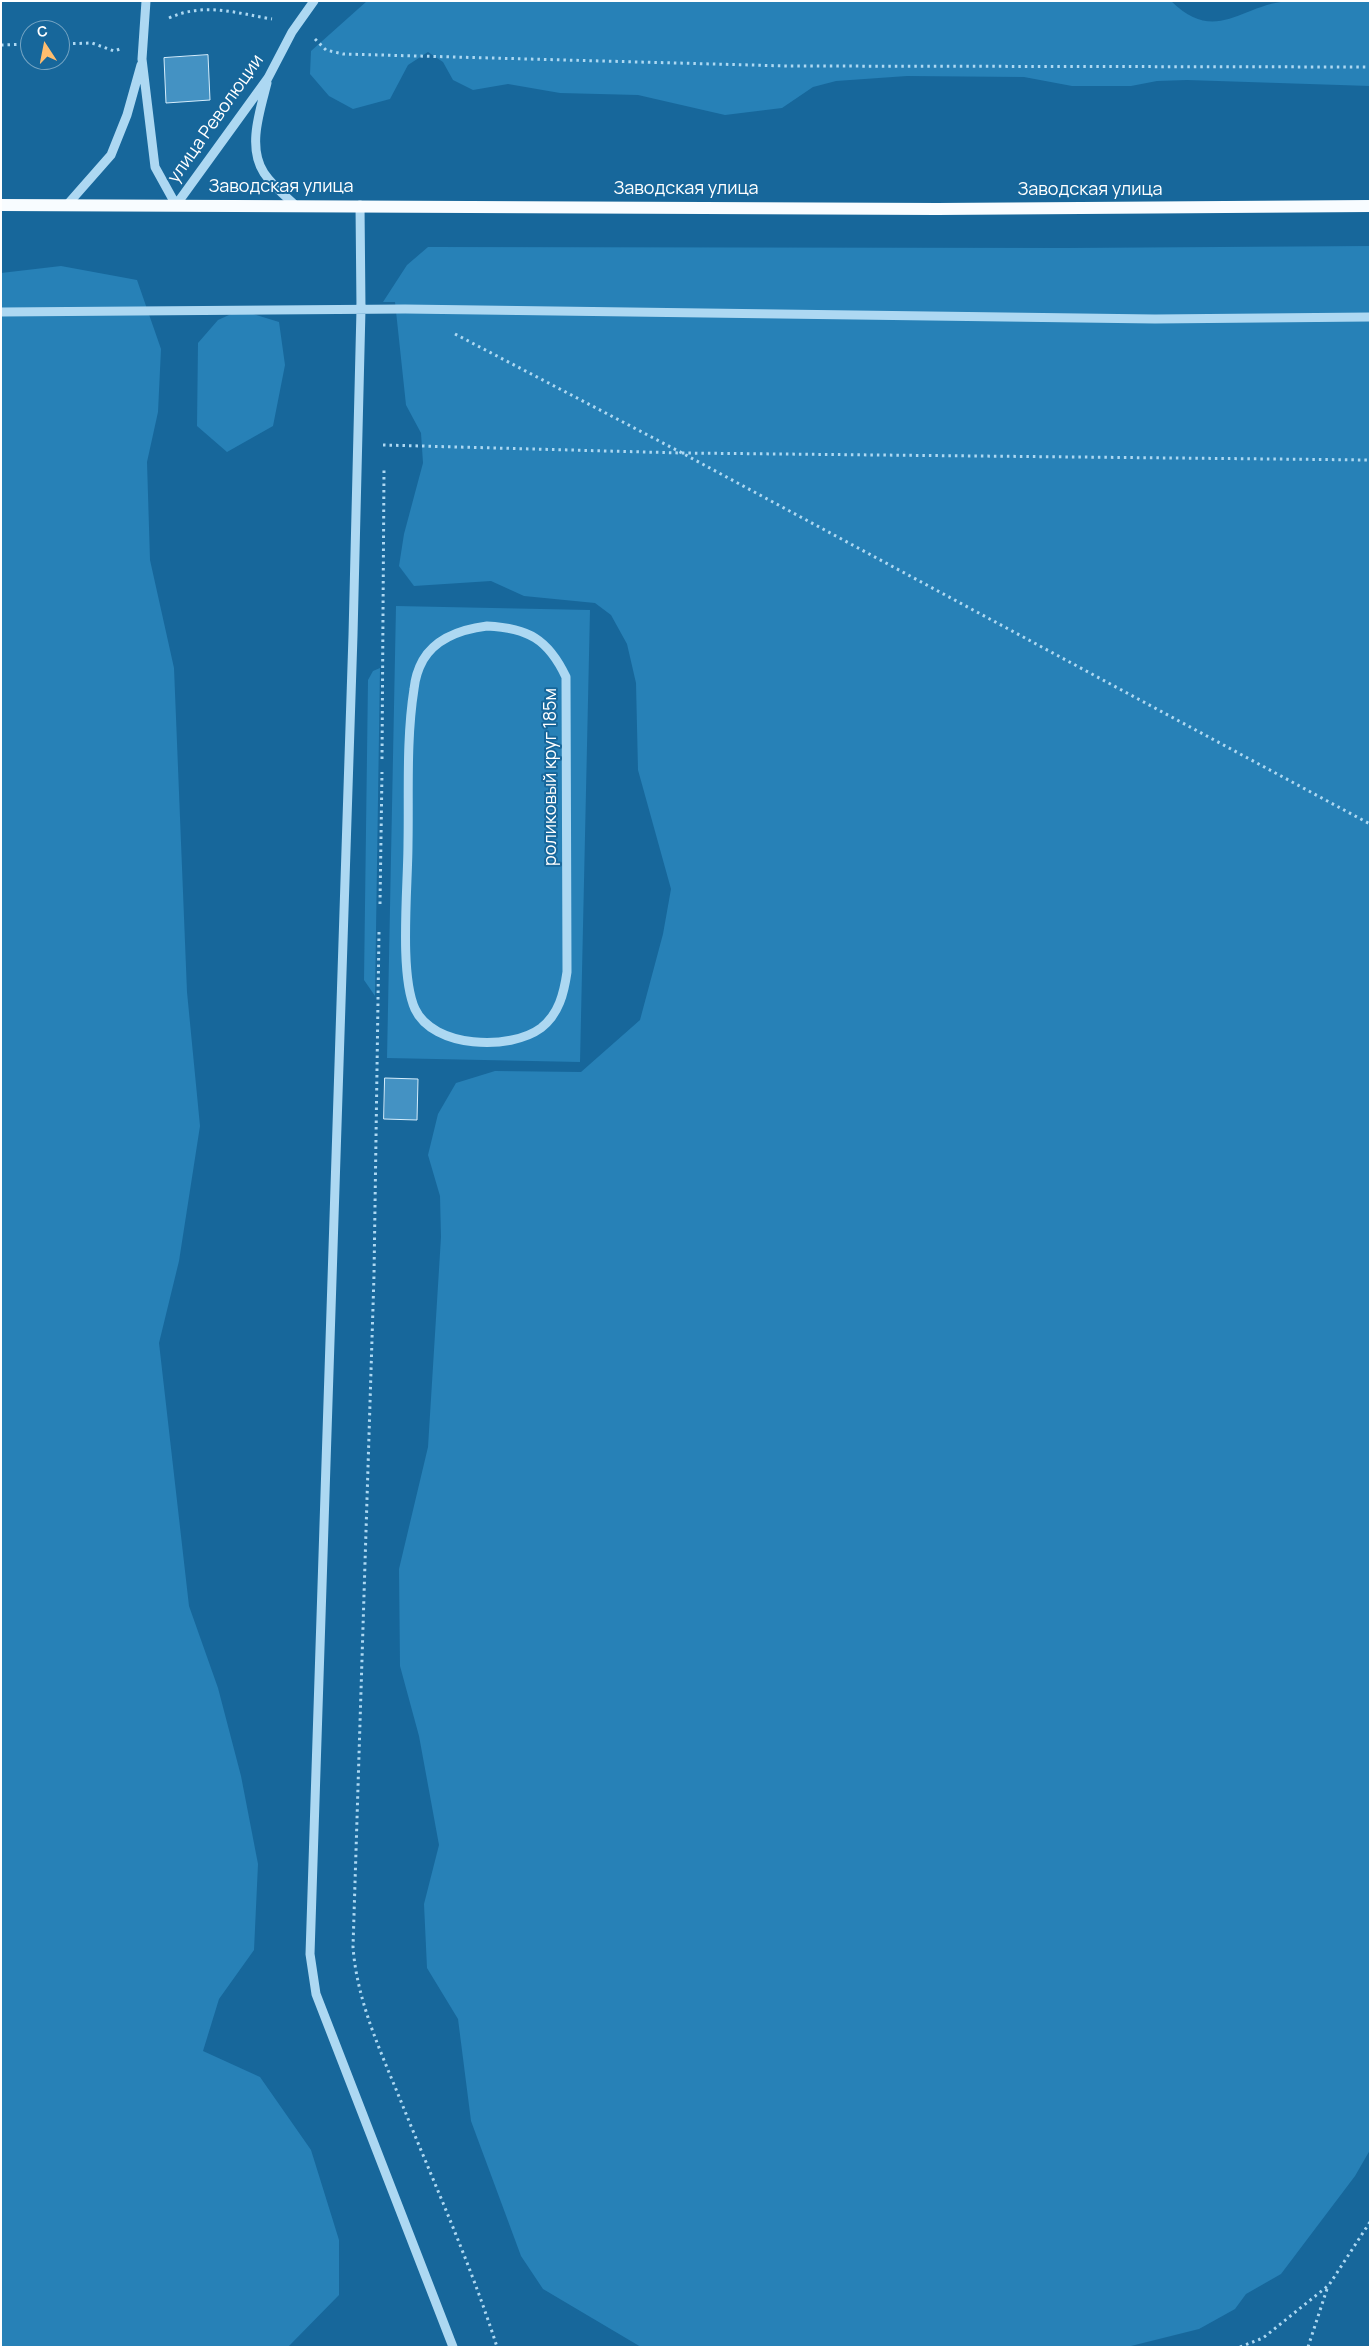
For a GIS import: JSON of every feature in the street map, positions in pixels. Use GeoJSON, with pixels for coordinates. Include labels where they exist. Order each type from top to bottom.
{"type":"FeatureCollection","features":[{"type":"Feature","properties":{"kind":"main road","name":"Заводская улица"},"geometry":{"type":"LineString","coordinates":[[1,205],[294,204],[927,208],[1370,206]]}},
{"type":"Feature","properties":{"kind":"street"},"geometry":{"type":"LineString","coordinates":[[146,1],[142,37],[142,60],[155,167],[176,204]]}},
{"type":"Feature","properties":{"kind":"street","name":"улица Революции"},"geometry":{"type":"LineString","coordinates":[[176,204],[268,78],[296,26],[314,1]]}},
{"type":"Feature","properties":{"kind":"street"},"geometry":{"type":"LineString","coordinates":[[67,205],[110,155],[128,115],[142,60]]}},
{"type":"Feature","properties":{"kind":"street"},"geometry":{"type":"LineString","coordinates":[[268,78],[256,130],[258,160],[265,174],[294,204]]}},
{"type":"Feature","properties":{"kind":"street"},"geometry":{"type":"LineString","coordinates":[[360,205],[361,309],[343,973],[310,1954],[316,1994],[453,2347]]}},
{"type":"Feature","properties":{"kind":"street"},"geometry":{"type":"LineString","coordinates":[[1,312],[361,309],[1155,318],[1370,317]]}},
{"type":"Feature","properties":{"kind":"street","name":"роликовый круг 185м"},"geometry":{"type":"LineString","coordinates":[[487,626],[515,629],[535,637],[543,643],[553,653],[566,677],[566,978],[559,1005],[551,1018],[540,1029],[523,1038],[504,1042],[485,1043],[460,1039],[432,1029],[417,1014],[408,984],[406,965],[409,752],[414,689],[422,661],[435,645],[444,639],[473,628],[487,626]]}},
{"type":"Feature","properties":{"kind":"path"},"geometry":{"type":"LineString","coordinates":[[70,44],[92,43],[114,51],[129,46],[168,18],[186,10],[212,9],[288,22],[306,31],[326,50],[343,54],[787,66],[1370,66]]}},
{"type":"Feature","properties":{"kind":"path"},"geometry":{"type":"LineString","coordinates":[[1,45],[20,44]]}},
{"type":"Feature","properties":{"kind":"path"},"geometry":{"type":"LineString","coordinates":[[448,331],[682,453],[1370,824]]}},
{"type":"Feature","properties":{"kind":"path"},"geometry":{"type":"LineString","coordinates":[[383,435],[384,455]]}},
{"type":"Feature","properties":{"kind":"path"},"geometry":{"type":"LineString","coordinates":[[384,445],[682,453],[1370,460]]}},
{"type":"Feature","properties":{"kind":"path"},"geometry":{"type":"LineString","coordinates":[[379,914],[384,636],[384,464]]}},
{"type":"Feature","properties":{"kind":"path"},"geometry":{"type":"LineString","coordinates":[[379,924],[374,1275],[353,1947],[354,1971],[374,2034],[481,2300],[497,2347]]}},
{"type":"Feature","properties":{"kind":"path"},"geometry":{"type":"LineString","coordinates":[[1308,2347],[1328,2285],[1370,2222]]}},
{"type":"Feature","properties":{"kind":"path"},"geometry":{"type":"LineString","coordinates":[[1240,2347],[1263,2338],[1328,2285]]}},
{"type":"Feature","properties":{"kind":"shaded area"},"geometry":{"type":"Polygon","coordinates":[[[367,1],[1171,1],[1187,14],[1202,20],[1215,21],[1228,19],[1271,4],[1288,1],[1370,1],[1370,86],[1187,80],[1157,81],[1131,86],[1072,86],[1024,77],[907,76],[836,81],[813,87],[782,108],[725,115],[638,95],[560,93],[508,84],[473,90],[453,80],[443,62],[428,52],[408,65],[390,99],[353,109],[329,96],[310,74],[311,51],[367,1]]]}},
{"type":"Feature","properties":{"kind":"shaded area"},"geometry":{"type":"Polygon","coordinates":[[[1370,246],[1370,2150],[1355,2176],[1281,2274],[1246,2294],[1235,2309],[1199,2329],[1127,2347],[641,2347],[543,2289],[521,2256],[471,2121],[458,2019],[427,1968],[424,1904],[439,1845],[419,1736],[400,1666],[399,1569],[428,1447],[441,1237],[440,1196],[428,1155],[438,1114],[456,1083],[495,1071],[581,1072],[640,1020],[663,934],[671,889],[638,770],[636,683],[627,644],[611,615],[595,603],[524,596],[491,581],[414,586],[399,566],[404,534],[423,463],[421,433],[406,405],[395,302],[383,302],[407,265],[428,247],[1067,248],[1370,246]]]}},
{"type":"Feature","properties":{"kind":"shaded area"},"geometry":{"type":"Polygon","coordinates":[[[61,266],[137,280],[161,349],[158,412],[147,462],[150,560],[174,668],[187,992],[200,1126],[179,1261],[159,1343],[189,1606],[218,1688],[241,1776],[258,1864],[254,1950],[219,1999],[203,2051],[260,2077],[311,2150],[339,2240],[339,2295],[288,2347],[1,2347],[1,273],[61,266]]]}},
{"type":"Feature","properties":{"kind":"shaded area"},"geometry":{"type":"Polygon","coordinates":[[[240,310],[279,322],[285,365],[273,426],[227,452],[197,426],[198,343],[218,320],[240,310]]]}},
{"type":"Feature","properties":{"kind":"shaded area"},"geometry":{"type":"Polygon","coordinates":[[[396,606],[590,610],[580,1062],[387,1058],[396,606]]]}},
{"type":"Feature","properties":{"kind":"shaded area"},"geometry":{"type":"Polygon","coordinates":[[[380,668],[375,996],[364,980],[368,680],[373,671],[380,668]]]}},
{"type":"Feature","properties":{"kind":"building"},"geometry":{"type":"Polygon","coordinates":[[[208,55],[210,100],[166,103],[164,58],[208,55]]]}},
{"type":"Feature","properties":{"kind":"building"},"geometry":{"type":"Polygon","coordinates":[[[385,1078],[418,1079],[417,1120],[384,1119],[385,1078]]]}}]}
